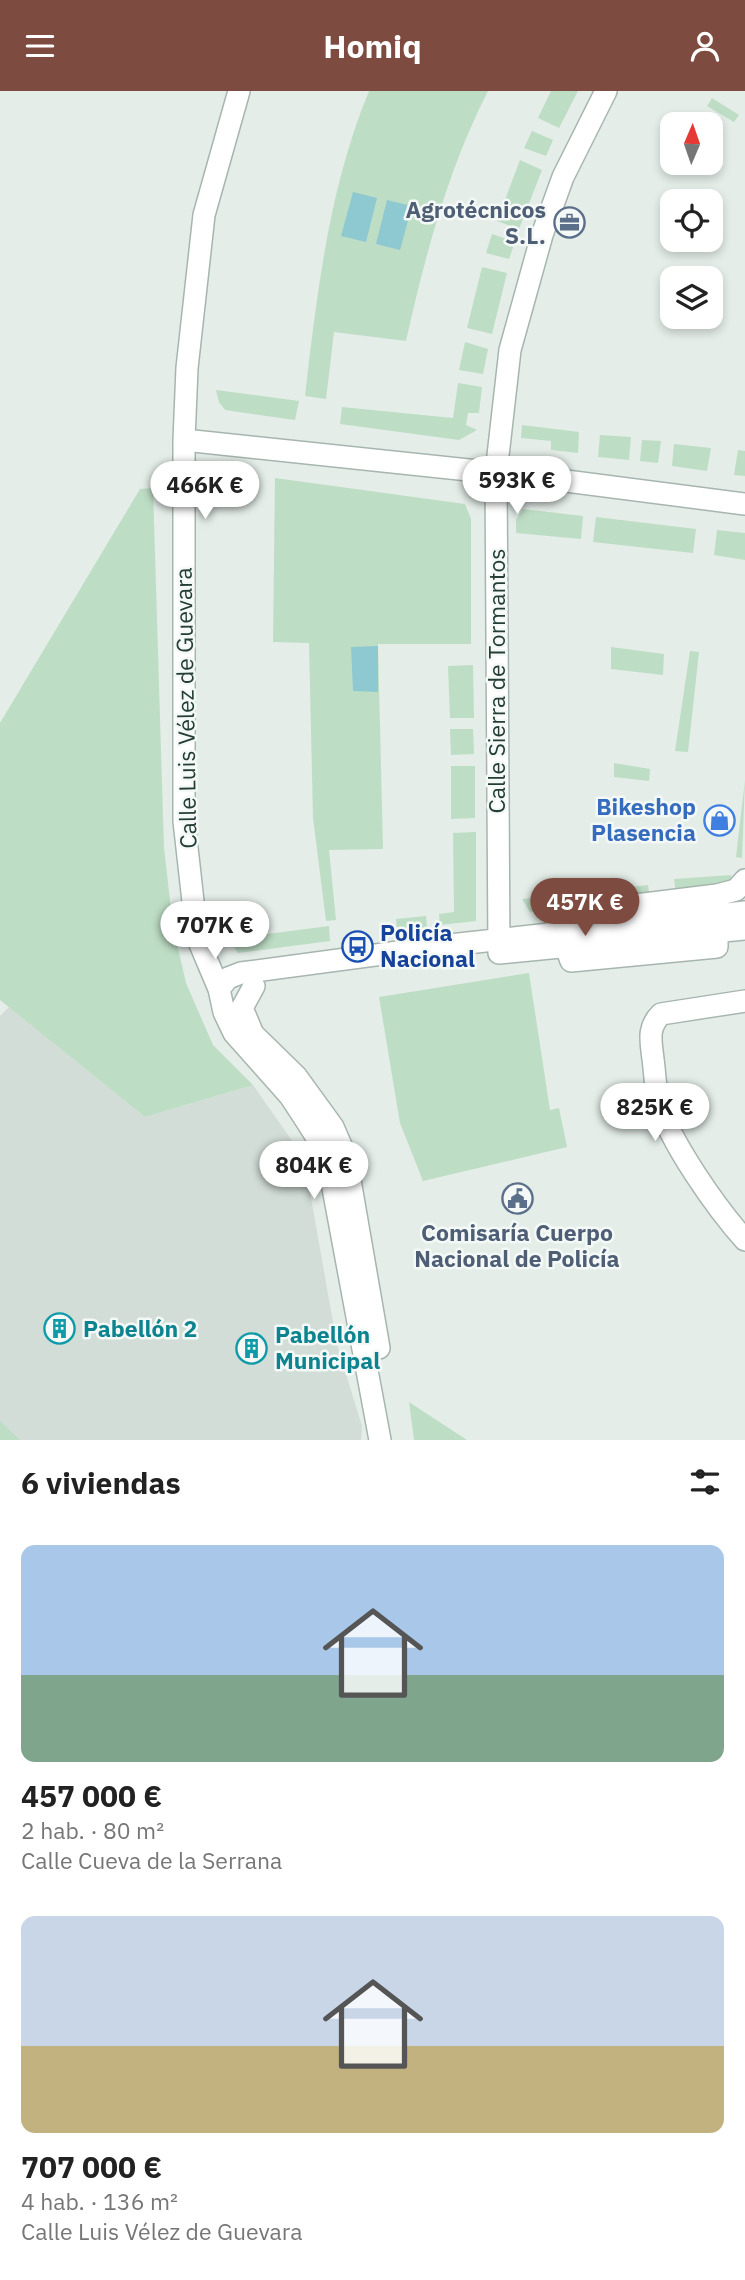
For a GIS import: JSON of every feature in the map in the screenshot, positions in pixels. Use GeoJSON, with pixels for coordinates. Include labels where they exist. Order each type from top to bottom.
{"type":"FeatureCollection","features":[{"type":"Feature","properties":{"kind":"street","name":"Calle Luis Vélez de Guevara"},"geometry":{"type":"LineString","coordinates":[[219,989],[197,936],[184,821],[184,440],[187,368],[204,215],[239,91]]}},
{"type":"Feature","properties":{"kind":"street","name":"Calle Sierra de Tormantos"},"geometry":{"type":"LineString","coordinates":[[498,946],[496,473],[510,349],[542,235],[564,177],[606,91]]}},
{"type":"Feature","properties":{"kind":"street"},"geometry":{"type":"LineString","coordinates":[[184,440],[496,473],[745,504]]}},
{"type":"Feature","properties":{"kind":"street"},"geometry":{"type":"LineString","coordinates":[[745,880],[717,913],[717,947],[571,961],[555,915],[717,913],[745,912]]}},
{"type":"Feature","properties":{"kind":"street"},"geometry":{"type":"LineString","coordinates":[[717,913],[745,929]]}},
{"type":"Feature","properties":{"kind":"street"},"geometry":{"type":"LineString","coordinates":[[219,989],[247,979],[498,946],[564,940]]}},
{"type":"Feature","properties":{"kind":"street"},"geometry":{"type":"LineString","coordinates":[[205,957],[247,979]]}},
{"type":"Feature","properties":{"kind":"street"},"geometry":{"type":"LineString","coordinates":[[247,979],[242,1008],[253,1034]]}},
{"type":"Feature","properties":{"kind":"street"},"geometry":{"type":"LineString","coordinates":[[219,989],[253,1034],[296,1076],[333,1127],[346,1157],[394,1440]]}},
{"type":"Feature","properties":{"kind":"street"},"geometry":{"type":"LineString","coordinates":[[219,989],[223,1012],[234,1033],[290,1096],[321,1145],[330,1172],[361,1326],[380,1440]]}},
{"type":"Feature","properties":{"kind":"street"},"geometry":{"type":"LineString","coordinates":[[745,1001],[661,1014],[654,1021],[650,1033],[659,1104],[688,1162],[728,1221],[745,1240]]}},
{"type":"Feature","properties":{"kind":"shaded area"},"geometry":{"type":"Polygon","coordinates":[[[9,1007],[145,1117],[253,1085],[293,1142],[307,1175],[337,1345],[362,1426],[361,1440],[0,1440],[0,1016],[9,1007]]]}},
{"type":"Feature","properties":{"kind":"green space"},"geometry":{"type":"Polygon","coordinates":[[[369,91],[488,91],[449,182],[421,277],[406,341],[334,332],[326,399],[305,396],[326,241],[344,165],[369,91]]]}},
{"type":"Feature","properties":{"kind":"green space"},"geometry":{"type":"Polygon","coordinates":[[[551,91],[578,91],[559,128],[538,118],[551,91]]]}},
{"type":"Feature","properties":{"kind":"green space"},"geometry":{"type":"Polygon","coordinates":[[[712,98],[739,115],[734,122],[723,115],[723,112],[707,106],[712,98]]]}},
{"type":"Feature","properties":{"kind":"green space"},"geometry":{"type":"Polygon","coordinates":[[[532,131],[553,140],[546,156],[524,148],[532,131]]]}},
{"type":"Feature","properties":{"kind":"green space"},"geometry":{"type":"Polygon","coordinates":[[[520,160],[542,170],[519,229],[497,221],[520,160]]]}},
{"type":"Feature","properties":{"kind":"green space"},"geometry":{"type":"Polygon","coordinates":[[[492,234],[515,242],[509,259],[486,253],[492,234]]]}},
{"type":"Feature","properties":{"kind":"green space"},"geometry":{"type":"Polygon","coordinates":[[[482,267],[507,273],[492,334],[467,328],[482,267]]]}},
{"type":"Feature","properties":{"kind":"green space"},"geometry":{"type":"Polygon","coordinates":[[[465,342],[488,349],[483,374],[459,370],[465,342]]]}},
{"type":"Feature","properties":{"kind":"green space"},"geometry":{"type":"Polygon","coordinates":[[[458,383],[482,387],[479,413],[468,413],[466,425],[477,430],[459,440],[340,424],[342,407],[453,418],[458,383]]]}},
{"type":"Feature","properties":{"kind":"green space"},"geometry":{"type":"Polygon","coordinates":[[[216,390],[299,401],[295,420],[225,410],[219,402],[216,390]]]}},
{"type":"Feature","properties":{"kind":"green space"},"geometry":{"type":"Polygon","coordinates":[[[522,425],[579,432],[578,453],[551,450],[551,441],[521,438],[522,425]]]}},
{"type":"Feature","properties":{"kind":"green space"},"geometry":{"type":"Polygon","coordinates":[[[600,435],[631,437],[629,460],[598,457],[600,435]]]}},
{"type":"Feature","properties":{"kind":"green space"},"geometry":{"type":"Polygon","coordinates":[[[642,440],[661,441],[658,463],[640,461],[642,440]]]}},
{"type":"Feature","properties":{"kind":"green space"},"geometry":{"type":"Polygon","coordinates":[[[674,444],[711,448],[707,471],[672,466],[674,444]]]}},
{"type":"Feature","properties":{"kind":"green space"},"geometry":{"type":"Polygon","coordinates":[[[738,450],[745,451],[745,476],[734,475],[738,450]]]}},
{"type":"Feature","properties":{"kind":"green space"},"geometry":{"type":"Polygon","coordinates":[[[275,478],[465,504],[471,519],[471,644],[378,644],[383,849],[329,850],[336,920],[326,921],[313,818],[309,643],[273,642],[275,478]]]}},
{"type":"Feature","properties":{"kind":"green space"},"geometry":{"type":"Polygon","coordinates":[[[153,488],[164,848],[173,926],[186,983],[213,1045],[253,1085],[145,1117],[0,1000],[0,723],[140,489],[153,488]]]}},
{"type":"Feature","properties":{"kind":"green space"},"geometry":{"type":"Polygon","coordinates":[[[523,509],[583,516],[581,539],[516,533],[516,519],[523,509]]]}},
{"type":"Feature","properties":{"kind":"green space"},"geometry":{"type":"Polygon","coordinates":[[[596,517],[696,529],[693,553],[593,542],[596,517]]]}},
{"type":"Feature","properties":{"kind":"green space"},"geometry":{"type":"Polygon","coordinates":[[[717,530],[745,533],[745,560],[714,555],[717,530]]]}},
{"type":"Feature","properties":{"kind":"green space"},"geometry":{"type":"Polygon","coordinates":[[[611,647],[664,654],[663,675],[611,669],[611,647]]]}},
{"type":"Feature","properties":{"kind":"green space"},"geometry":{"type":"Polygon","coordinates":[[[690,651],[699,652],[688,752],[675,751],[690,651]]]}},
{"type":"Feature","properties":{"kind":"green space"},"geometry":{"type":"Polygon","coordinates":[[[473,665],[474,718],[450,718],[448,666],[473,665]]]}},
{"type":"Feature","properties":{"kind":"green space"},"geometry":{"type":"Polygon","coordinates":[[[450,729],[473,729],[474,754],[451,755],[450,729]]]}},
{"type":"Feature","properties":{"kind":"green space"},"geometry":{"type":"Polygon","coordinates":[[[614,763],[650,769],[649,781],[614,777],[614,763]]]}},
{"type":"Feature","properties":{"kind":"green space"},"geometry":{"type":"Polygon","coordinates":[[[451,766],[475,766],[475,818],[451,819],[451,766]]]}},
{"type":"Feature","properties":{"kind":"green space"},"geometry":{"type":"Polygon","coordinates":[[[745,780],[742,858],[736,857],[745,780]]]}},
{"type":"Feature","properties":{"kind":"green space"},"geometry":{"type":"Polygon","coordinates":[[[476,832],[476,921],[440,925],[439,914],[454,912],[453,833],[476,832]]]}},
{"type":"Feature","properties":{"kind":"green space"},"geometry":{"type":"Polygon","coordinates":[[[731,875],[731,889],[676,895],[674,879],[731,875]]]}},
{"type":"Feature","properties":{"kind":"green space"},"geometry":{"type":"Polygon","coordinates":[[[648,885],[650,899],[530,912],[522,899],[648,885]]]}},
{"type":"Feature","properties":{"kind":"green space"},"geometry":{"type":"Polygon","coordinates":[[[426,916],[427,927],[397,932],[396,919],[426,916]]]}},
{"type":"Feature","properties":{"kind":"green space"},"geometry":{"type":"Polygon","coordinates":[[[329,926],[330,941],[238,953],[228,939],[329,926]]]}},
{"type":"Feature","properties":{"kind":"green space"},"geometry":{"type":"Polygon","coordinates":[[[529,973],[550,1110],[559,1108],[567,1147],[423,1181],[400,1123],[379,997],[529,973]]]}},
{"type":"Feature","properties":{"kind":"green space"},"geometry":{"type":"Polygon","coordinates":[[[409,1402],[467,1440],[414,1440],[409,1402]]]}},
{"type":"Feature","properties":{"kind":"green space"},"geometry":{"type":"Polygon","coordinates":[[[0,1421],[20,1440],[0,1440],[0,1421]]]}},
{"type":"Feature","properties":{"kind":"water"},"geometry":{"type":"Polygon","coordinates":[[[353,192],[377,198],[366,242],[341,236],[353,192]]]}},
{"type":"Feature","properties":{"kind":"water"},"geometry":{"type":"Polygon","coordinates":[[[387,200],[412,206],[400,250],[376,244],[387,200]]]}},
{"type":"Feature","properties":{"kind":"water"},"geometry":{"type":"Polygon","coordinates":[[[378,646],[378,692],[353,691],[351,647],[378,646]]]}},
{"type":"Feature","properties":{"kind":"place","name":"Agrotécnicos S.L."},"geometry":{"type":"Point","coordinates":[569,223]}},
{"type":"Feature","properties":{"kind":"place","name":"Bikeshop Plasencia"},"geometry":{"type":"Point","coordinates":[719,820]}},
{"type":"Feature","properties":{"kind":"place","name":"Policía Nacional"},"geometry":{"type":"Point","coordinates":[357,946]}},
{"type":"Feature","properties":{"kind":"place","name":"Comisaría Cuerpo Nacional de Policía"},"geometry":{"type":"Point","coordinates":[517,1199]}},
{"type":"Feature","properties":{"kind":"place","name":"Pabellón 2"},"geometry":{"type":"Point","coordinates":[60,1329]}},
{"type":"Feature","properties":{"kind":"place","name":"Pabellón Municipal"},"geometry":{"type":"Point","coordinates":[252,1348]}}]}
